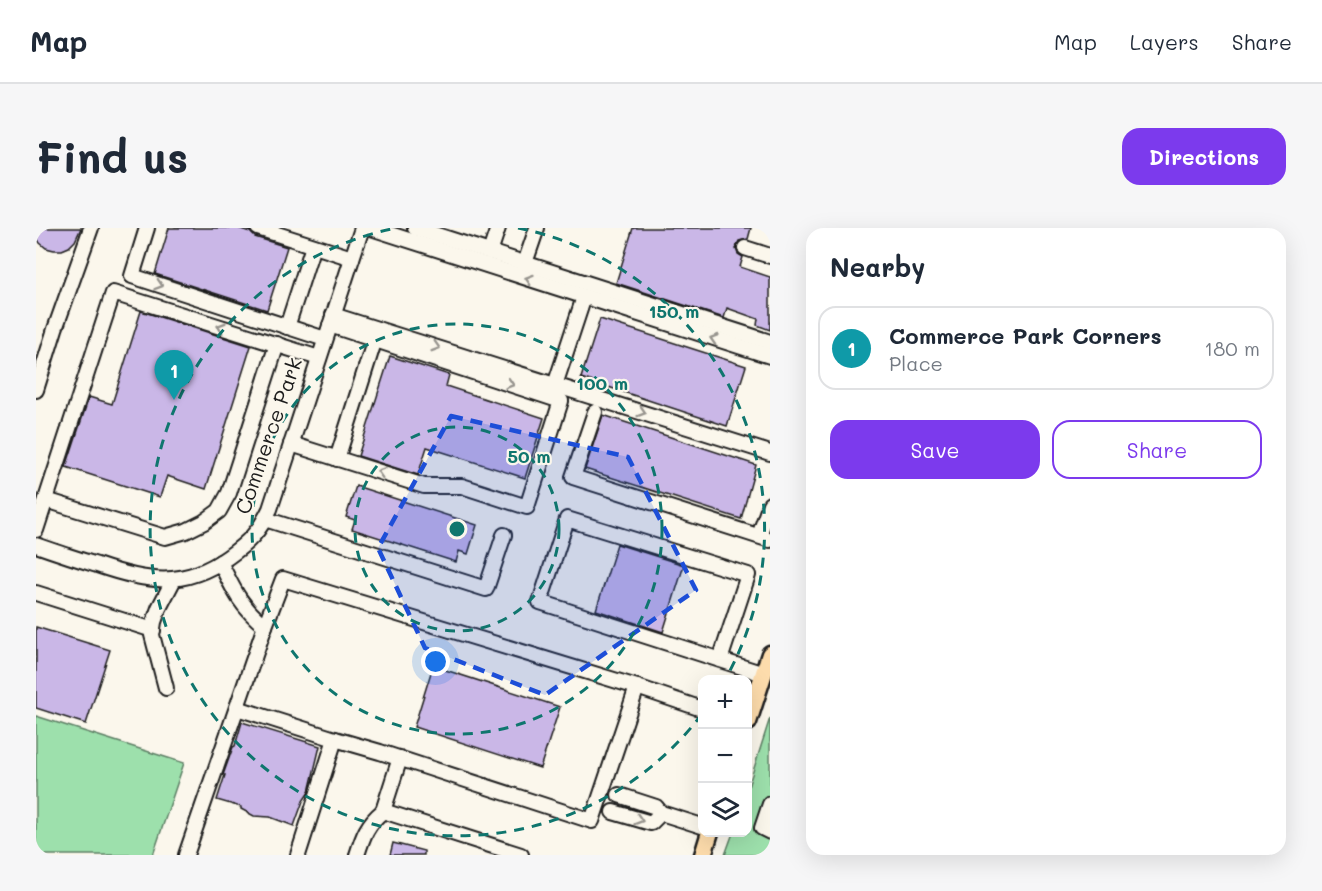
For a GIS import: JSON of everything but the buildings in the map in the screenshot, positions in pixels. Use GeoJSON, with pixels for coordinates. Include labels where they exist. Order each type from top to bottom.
{"type":"FeatureCollection","features":[{"type":"Feature","properties":{"kind":"main road"},"geometry":{"type":"LineString","coordinates":[[752,708],[768,664]]}},
{"type":"Feature","properties":{"kind":"main road"},"geometry":{"type":"LineString","coordinates":[[703,855],[708,837]]}},
{"type":"Feature","properties":{"kind":"street"},"geometry":{"type":"LineString","coordinates":[[36,390],[91,228]]}},
{"type":"Feature","properties":{"kind":"street"},"geometry":{"type":"LineString","coordinates":[[147,228],[132,276],[325,339]]}},
{"type":"Feature","properties":{"kind":"street"},"geometry":{"type":"LineString","coordinates":[[258,228],[352,258]]}},
{"type":"Feature","properties":{"kind":"street","name":"Commerce Park"},"geometry":{"type":"LineString","coordinates":[[36,545],[124,574],[148,579],[174,579],[195,575],[220,562],[244,545],[261,527],[270,509],[362,228]]}},
{"type":"Feature","properties":{"kind":"street"},"geometry":{"type":"LineString","coordinates":[[371,228],[770,357]]}},
{"type":"Feature","properties":{"kind":"street"},"geometry":{"type":"LineString","coordinates":[[415,228],[770,342]]}},
{"type":"Feature","properties":{"kind":"street"},"geometry":{"type":"LineString","coordinates":[[490,252],[498,228]]}},
{"type":"Feature","properties":{"kind":"street"},"geometry":{"type":"LineString","coordinates":[[525,263],[537,228]]}},
{"type":"Feature","properties":{"kind":"street"},"geometry":{"type":"LineString","coordinates":[[287,327],[313,246]]}},
{"type":"Feature","properties":{"kind":"street"},"geometry":{"type":"LineString","coordinates":[[745,248],[770,256]]}},
{"type":"Feature","properties":{"kind":"street"},"geometry":{"type":"LineString","coordinates":[[36,530],[113,293],[319,358]]}},
{"type":"Feature","properties":{"kind":"street"},"geometry":{"type":"LineString","coordinates":[[555,385],[584,297]]}},
{"type":"Feature","properties":{"kind":"street"},"geometry":{"type":"LineString","coordinates":[[291,444],[424,486],[462,486],[527,507],[561,401],[375,339],[332,320]]}},
{"type":"Feature","properties":{"kind":"street"},"geometry":{"type":"LineString","coordinates":[[332,320],[555,385],[770,453]]}},
{"type":"Feature","properties":{"kind":"street"},"geometry":{"type":"LineString","coordinates":[[337,459],[375,339]]}},
{"type":"Feature","properties":{"kind":"street"},"geometry":{"type":"LineString","coordinates":[[46,500],[165,537],[186,531],[204,522],[219,511],[229,493],[277,344]]}},
{"type":"Feature","properties":{"kind":"street"},"geometry":{"type":"LineString","coordinates":[[595,412],[573,477],[765,538],[770,504]]}},
{"type":"Feature","properties":{"kind":"street"},"geometry":{"type":"LineString","coordinates":[[265,519],[486,589],[504,535]]}},
{"type":"Feature","properties":{"kind":"street"},"geometry":{"type":"LineString","coordinates":[[720,660],[748,575],[567,519],[540,602],[720,660],[768,664]]}},
{"type":"Feature","properties":{"kind":"street"},"geometry":{"type":"LineString","coordinates":[[220,562],[241,602],[265,626]]}},
{"type":"Feature","properties":{"kind":"street"},"geometry":{"type":"LineString","coordinates":[[166,688],[152,635],[159,608],[174,579]]}},
{"type":"Feature","properties":{"kind":"street"},"geometry":{"type":"LineString","coordinates":[[186,855],[283,579],[698,708]]}},
{"type":"Feature","properties":{"kind":"street"},"geometry":{"type":"LineString","coordinates":[[36,593],[153,630]]}},
{"type":"Feature","properties":{"kind":"street"},"geometry":{"type":"LineString","coordinates":[[237,708],[592,821],[637,687]]}},
{"type":"Feature","properties":{"kind":"street"},"geometry":{"type":"LineString","coordinates":[[298,855],[335,739]]}},
{"type":"Feature","properties":{"kind":"street"},"geometry":{"type":"LineString","coordinates":[[357,855],[365,831],[383,811],[400,758]]}},
{"type":"Feature","properties":{"kind":"street"},"geometry":{"type":"LineString","coordinates":[[619,795],[698,825]]}},
{"type":"Feature","properties":{"kind":"street"},"geometry":{"type":"LineString","coordinates":[[770,804],[762,828],[770,832]]}},
{"type":"Feature","properties":{"kind":"street"},"geometry":{"type":"LineString","coordinates":[[383,811],[521,855]]}},
{"type":"Feature","properties":{"kind":"street"},"geometry":{"type":"LineString","coordinates":[[614,812],[651,824],[662,813]]}},
{"type":"Feature","properties":{"kind":"highlighted area"},"geometry":{"type":"Polygon","coordinates":[[[451,416],[628,457],[696,590],[545,695],[425,648],[378,548],[451,416]]]}},
{"type":"Feature","properties":{"kind":"green space"},"geometry":{"type":"Polygon","coordinates":[[[36,716],[184,763],[153,855],[36,855],[36,716]]]}},
{"type":"Feature","properties":{"kind":"green space"},"geometry":{"type":"Polygon","coordinates":[[[770,718],[770,855],[725,855],[732,837],[752,837],[752,774],[770,718]]]}},
{"type":"Feature","properties":{"kind":"place","name":"Commerce Park Corners"},"geometry":{"type":"Point","coordinates":[174,400]}}]}
